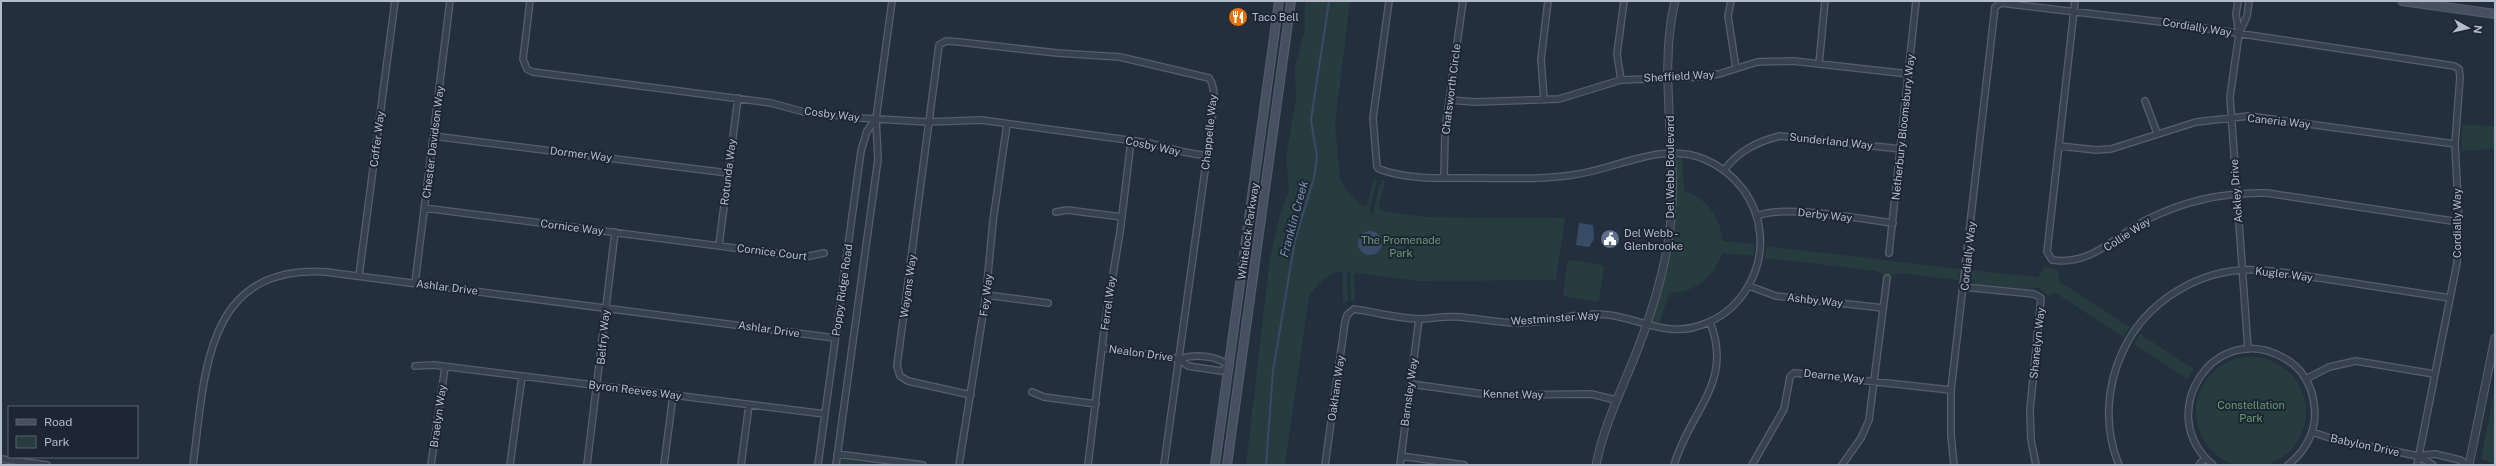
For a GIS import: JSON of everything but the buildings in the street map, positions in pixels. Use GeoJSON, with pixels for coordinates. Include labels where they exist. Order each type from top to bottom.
{"type":"FeatureCollection","features":[{"type":"Feature","properties":{"kind":"main road","name":"Whitelock Parkway"},"geometry":{"type":"LineString","coordinates":[[1215,465],[1278,1]]}},
{"type":"Feature","properties":{"kind":"main road","name":"Whitelock Parkway"},"geometry":{"type":"LineString","coordinates":[[1227,465],[1291,1]]}},
{"type":"Feature","properties":{"kind":"main road"},"geometry":{"type":"LineString","coordinates":[[2402,1],[2495,14]]}},
{"type":"Feature","properties":{"kind":"street","name":"Coffer Way"},"geometry":{"type":"LineString","coordinates":[[359,276],[395,1]]}},
{"type":"Feature","properties":{"kind":"street","name":"Chester Davidson Way"},"geometry":{"type":"LineString","coordinates":[[415,283],[450,1]]}},
{"type":"Feature","properties":{"kind":"street","name":"Cosby Way"},"geometry":{"type":"LineString","coordinates":[[530,1],[523,59],[529,71],[738,98],[777,104],[811,113],[929,122],[981,120],[1131,141],[1207,156]]}},
{"type":"Feature","properties":{"kind":"street","name":"Poppy Ridge Road"},"geometry":{"type":"LineString","coordinates":[[836,465],[878,159],[876,119],[892,1]]}},
{"type":"Feature","properties":{"kind":"street","name":"Westminster Way"},"geometry":{"type":"LineString","coordinates":[[1349,312],[1354,309],[1419,319],[1459,317],[1520,323],[1608,315],[1664,330],[1680,330],[1710,322],[1734,305],[1749,286],[1758,260],[1760,245],[1757,216],[1747,195],[1724,170],[1693,155],[1671,153],[1572,176],[1516,179],[1444,178],[1384,171],[1377,167],[1373,118],[1389,1]]}},
{"type":"Feature","properties":{"kind":"street","name":"Chatsworth Circle"},"geometry":{"type":"LineString","coordinates":[[1444,178],[1445,131],[1463,1]]}},
{"type":"Feature","properties":{"kind":"street"},"geometry":{"type":"LineString","coordinates":[[1544,100],[1541,58],[1548,1]]}},
{"type":"Feature","properties":{"kind":"street"},"geometry":{"type":"LineString","coordinates":[[1621,80],[1617,54],[1624,1]]}},
{"type":"Feature","properties":{"kind":"street","name":"Del Webb Boulevard"},"geometry":{"type":"LineString","coordinates":[[1596,465],[1600,444],[1646,326],[1668,243],[1670,224],[1671,153],[1669,44],[1675,1]]}},
{"type":"Feature","properties":{"kind":"street"},"geometry":{"type":"LineString","coordinates":[[1731,1],[1728,16],[1736,68]]}},
{"type":"Feature","properties":{"kind":"street"},"geometry":{"type":"LineString","coordinates":[[1819,64],[1825,1]]}},
{"type":"Feature","properties":{"kind":"street","name":"Netherbury Bloomsbury Way"},"geometry":{"type":"LineString","coordinates":[[1889,253],[1916,1]]}},
{"type":"Feature","properties":{"kind":"street","name":"Ackley Drive"},"geometry":{"type":"LineString","coordinates":[[2238,1],[2236,14],[2239,34]]}},
{"type":"Feature","properties":{"kind":"street","name":"Ackley Drive"},"geometry":{"type":"LineString","coordinates":[[2248,349],[2231,118],[2232,80],[2239,34],[2247,16],[2249,1]]}},
{"type":"Feature","properties":{"kind":"street","name":"Collie Way"},"geometry":{"type":"LineString","coordinates":[[2076,2],[2047,252],[2052,260],[2081,259],[2093,255],[2146,220],[2170,208],[2194,201],[2236,194],[2267,193],[2459,222]]}},
{"type":"Feature","properties":{"kind":"street","name":"Cordially Way"},"geometry":{"type":"LineString","coordinates":[[1954,465],[1950,435],[1951,390],[1995,7],[2001,3],[2239,34],[2457,68],[2460,77],[2455,144],[2459,222],[2457,263],[2417,465]]}},
{"type":"Feature","properties":{"kind":"street"},"geometry":{"type":"LineString","coordinates":[[1274,38],[1285,39]]}},
{"type":"Feature","properties":{"kind":"street","name":"Chappelle Way"},"geometry":{"type":"LineString","coordinates":[[929,122],[936,51],[939,45],[946,41],[1120,57],[1209,78],[1213,83],[1214,92],[1207,156],[1164,465]]}},
{"type":"Feature","properties":{"kind":"street","name":"Sheffield Way"},"geometry":{"type":"LineString","coordinates":[[1450,100],[1474,102],[1544,100],[1571,97],[1621,80],[1698,77],[1757,62],[1793,61],[1909,74]]}},
{"type":"Feature","properties":{"kind":"street","name":"Rotunda Way"},"geometry":{"type":"LineString","coordinates":[[719,245],[738,98]]}},
{"type":"Feature","properties":{"kind":"street"},"geometry":{"type":"LineString","coordinates":[[2145,101],[2157,133]]}},
{"type":"Feature","properties":{"kind":"street","name":"Caneria Way"},"geometry":{"type":"LineString","coordinates":[[2059,146],[2096,150],[2111,149],[2128,145],[2157,133],[2196,122],[2231,118],[2262,117],[2455,144]]}},
{"type":"Feature","properties":{"kind":"street","name":"Poppy Ridge Road"},"geometry":{"type":"LineString","coordinates":[[818,465],[861,151],[867,131],[876,119]]}},
{"type":"Feature","properties":{"kind":"street","name":"Wayans Way"},"geometry":{"type":"LineString","coordinates":[[929,122],[897,366],[900,376],[908,381],[971,395]]}},
{"type":"Feature","properties":{"kind":"street","name":"Fey Way"},"geometry":{"type":"LineString","coordinates":[[959,465],[986,295],[993,221],[1007,124]]}},
{"type":"Feature","properties":{"kind":"street","name":"Dormer Way"},"geometry":{"type":"LineString","coordinates":[[433,136],[728,173]]}},
{"type":"Feature","properties":{"kind":"street","name":"Sunderland Way"},"geometry":{"type":"LineString","coordinates":[[1724,170],[1746,148],[1761,140],[1780,136],[1901,149]]}},
{"type":"Feature","properties":{"kind":"street","name":"Ferrel Way"},"geometry":{"type":"LineString","coordinates":[[1088,465],[1108,295],[1122,217],[1131,141]]}},
{"type":"Feature","properties":{"kind":"street","name":"Cornice Way"},"geometry":{"type":"LineString","coordinates":[[424,208],[719,245]]}},
{"type":"Feature","properties":{"kind":"street"},"geometry":{"type":"LineString","coordinates":[[1056,212],[1067,210],[1122,217]]}},
{"type":"Feature","properties":{"kind":"street","name":"Derby Way"},"geometry":{"type":"LineString","coordinates":[[1757,216],[1765,213],[1794,212],[1893,223]]}},
{"type":"Feature","properties":{"kind":"street","name":"Belfry Way"},"geometry":{"type":"LineString","coordinates":[[587,465],[598,386],[615,232]]}},
{"type":"Feature","properties":{"kind":"street","name":"Cornice Court"},"geometry":{"type":"LineString","coordinates":[[719,245],[805,257],[824,253]]}},
{"type":"Feature","properties":{"kind":"street","name":"Kugler Way"},"geometry":{"type":"LineString","coordinates":[[2119,465],[2112,447],[2109,403],[2114,373],[2129,338],[2152,310],[2174,292],[2196,281],[2218,274],[2259,270],[2450,298]]}},
{"type":"Feature","properties":{"kind":"street","name":"Ashlar Drive"},"geometry":{"type":"LineString","coordinates":[[193,465],[209,354],[218,328],[236,304],[259,285],[287,275],[316,271],[606,307],[835,338]]}},
{"type":"Feature","properties":{"kind":"street"},"geometry":{"type":"LineString","coordinates":[[1842,465],[1848,459],[1861,438],[1869,420],[1887,278]]}},
{"type":"Feature","properties":{"kind":"street","name":"Ashby Way"},"geometry":{"type":"LineString","coordinates":[[1749,286],[1776,296],[1883,308]]}},
{"type":"Feature","properties":{"kind":"street","name":"Shanelyn Way"},"geometry":{"type":"LineString","coordinates":[[1964,287],[2034,294],[2041,298],[2030,410],[2031,440],[2036,465]]}},
{"type":"Feature","properties":{"kind":"street"},"geometry":{"type":"LineString","coordinates":[[986,295],[1048,303]]}},
{"type":"Feature","properties":{"kind":"street","name":"Oakham Way"},"geometry":{"type":"LineString","coordinates":[[1325,465],[1345,322],[1349,312]]}},
{"type":"Feature","properties":{"kind":"street","name":"Barnsley Way"},"geometry":{"type":"LineString","coordinates":[[1400,465],[1419,319]]}},
{"type":"Feature","properties":{"kind":"street"},"geometry":{"type":"LineString","coordinates":[[1674,465],[1679,448],[1713,384],[1717,370],[1716,340],[1710,322]]}},
{"type":"Feature","properties":{"kind":"street"},"geometry":{"type":"LineString","coordinates":[[2468,465],[2495,338]]}},
{"type":"Feature","properties":{"kind":"street","name":"Nealon Drive"},"geometry":{"type":"LineString","coordinates":[[1102,348],[1179,358],[1189,355],[1222,360],[1229,366],[1221,371],[1188,366],[1179,358]]}},
{"type":"Feature","properties":{"kind":"street"},"geometry":{"type":"LineString","coordinates":[[2213,465],[2205,458],[2189,428],[2188,411],[2193,389],[2203,372],[2216,360],[2232,352],[2248,349],[2265,350],[2282,356],[2297,367],[2306,379],[2314,403],[2312,432],[2302,451],[2288,465]]}},
{"type":"Feature","properties":{"kind":"street"},"geometry":{"type":"LineString","coordinates":[[2306,379],[2329,367],[2356,361],[2434,374]]}},
{"type":"Feature","properties":{"kind":"street","name":"Byron Reeves Way"},"geometry":{"type":"LineString","coordinates":[[415,366],[445,367],[522,376],[825,414]]}},
{"type":"Feature","properties":{"kind":"street"},"geometry":{"type":"LineString","coordinates":[[1229,366],[1240,368]]}},
{"type":"Feature","properties":{"kind":"street","name":"Braelyn Way"},"geometry":{"type":"LineString","coordinates":[[431,465],[445,367]]}},
{"type":"Feature","properties":{"kind":"street","name":"Dearne Way"},"geometry":{"type":"LineString","coordinates":[[1752,465],[1784,409],[1790,377],[1794,373],[1951,390]]}},
{"type":"Feature","properties":{"kind":"street"},"geometry":{"type":"LineString","coordinates":[[510,465],[522,376]]}},
{"type":"Feature","properties":{"kind":"street","name":"Kennet Way"},"geometry":{"type":"LineString","coordinates":[[1411,384],[1490,395],[1591,394],[1616,400]]}},
{"type":"Feature","properties":{"kind":"street"},"geometry":{"type":"LineString","coordinates":[[1032,392],[1044,397],[1096,404]]}},
{"type":"Feature","properties":{"kind":"street"},"geometry":{"type":"LineString","coordinates":[[664,465],[673,395]]}},
{"type":"Feature","properties":{"kind":"street"},"geometry":{"type":"LineString","coordinates":[[741,465],[749,405]]}},
{"type":"Feature","properties":{"kind":"street","name":"Babylon Drive"},"geometry":{"type":"LineString","coordinates":[[2312,432],[2333,439],[2418,456],[2435,454],[2460,460],[2468,465]]}},
{"type":"Feature","properties":{"kind":"street"},"geometry":{"type":"LineString","coordinates":[[837,454],[923,465]]}},
{"type":"Feature","properties":{"kind":"street"},"geometry":{"type":"LineString","coordinates":[[1401,456],[1464,465]]}},
{"type":"Feature","properties":{"kind":"street","name":"Babylon Drive"},"geometry":{"type":"LineString","coordinates":[[2418,456],[2433,465]]}},
{"type":"Feature","properties":{"kind":"street"},"geometry":{"type":"LineString","coordinates":[[2199,465],[2205,458]]}},
{"type":"Feature","properties":{"kind":"street"},"geometry":{"type":"LineString","coordinates":[[1,459],[47,465]]}},
{"type":"Feature","properties":{"kind":"street"},"geometry":{"type":"LineString","coordinates":[[1848,459],[1853,465]]}},
{"type":"Feature","properties":{"kind":"green space","name":"The Promenade Park"},"geometry":{"type":"Polygon","coordinates":[[[1305,1],[1350,1],[1335,124],[1340,178],[1346,190],[1364,207],[1367,205],[1374,178],[1377,180],[1370,208],[1370,215],[1373,214],[1379,186],[1382,184],[1380,181],[1385,180],[1379,207],[1382,211],[1426,217],[1565,218],[1556,280],[1419,281],[1356,273],[1354,277],[1355,301],[1351,301],[1350,273],[1347,272],[1348,301],[1343,303],[1342,273],[1337,271],[1324,279],[1314,289],[1309,297],[1285,465],[1246,465],[1270,257],[1280,215],[1289,191],[1286,155],[1296,99],[1295,66],[1305,30],[1305,1]]]}},
{"type":"Feature","properties":{"kind":"green space"},"geometry":{"type":"Polygon","coordinates":[[[2462,125],[2495,126],[2495,149],[2462,151],[2462,125]]]}},
{"type":"Feature","properties":{"kind":"green space"},"geometry":{"type":"Polygon","coordinates":[[[1682,156],[1684,191],[1700,199],[1711,210],[1719,224],[1723,241],[1754,244],[1753,256],[1722,253],[1714,270],[1702,282],[1687,290],[1669,293],[1659,326],[1653,324],[1652,316],[1667,272],[1674,239],[1676,212],[1674,162],[1682,156]]]}},
{"type":"Feature","properties":{"kind":"green space"},"geometry":{"type":"Polygon","coordinates":[[[1766,246],[1960,269],[1958,280],[1898,273],[1887,275],[1876,271],[1765,258],[1766,246]]]}},
{"type":"Feature","properties":{"kind":"green space"},"geometry":{"type":"Polygon","coordinates":[[[1570,260],[1602,265],[1604,268],[1599,300],[1597,302],[1563,296],[1567,263],[1570,260]]]}},
{"type":"Feature","properties":{"kind":"green space"},"geometry":{"type":"Polygon","coordinates":[[[2045,267],[2057,269],[2060,282],[2130,327],[2123,337],[2056,293],[2049,296],[2039,288],[2025,289],[1976,284],[1971,281],[1970,270],[2038,277],[2045,267]]]}},
{"type":"Feature","properties":{"kind":"green space"},"geometry":{"type":"Polygon","coordinates":[[[2140,334],[2194,369],[2187,379],[2134,344],[2140,334]]]}},
{"type":"Feature","properties":{"kind":"green space","name":"Constellation Park"},"geometry":{"type":"Polygon","coordinates":[[[2251,357],[2272,361],[2282,366],[2290,373],[2297,381],[2302,391],[2306,412],[2302,433],[2297,443],[2290,451],[2282,458],[2272,463],[2251,467],[2230,463],[2220,458],[2212,451],[2205,443],[2200,433],[2196,412],[2200,391],[2205,381],[2212,373],[2220,366],[2230,361],[2251,357]]]}},
{"type":"Feature","properties":{"kind":"green space"},"geometry":{"type":"Polygon","coordinates":[[[2495,387],[2495,464],[2481,459],[2495,387]]]}},
{"type":"Feature","properties":{"kind":"green space"},"geometry":{"type":"Polygon","coordinates":[[[845,459],[877,465],[837,465],[841,460],[845,459]]]}},
{"type":"Feature","properties":{"kind":"water"},"geometry":{"type":"Polygon","coordinates":[[[1579,223],[1593,225],[1594,239],[1589,247],[1576,245],[1579,223]]]}},
{"type":"Feature","properties":{"kind":"water"},"geometry":{"type":"Polygon","coordinates":[[[1365,231],[1375,231],[1382,238],[1382,248],[1375,255],[1365,255],[1358,248],[1358,238],[1365,231]]]}},
{"type":"Feature","properties":{"kind":"waterway","name":"Franklin Creek"},"geometry":{"type":"LineString","coordinates":[[1266,465],[1273,371],[1295,240],[1314,178],[1317,157],[1311,120],[1329,1]]}},
{"type":"Feature","properties":{"kind":"place","name":"Taco Bell"},"geometry":{"type":"Point","coordinates":[1238,17]}},
{"type":"Feature","properties":{"kind":"place","name":"Del Webb - Glenbrooke"},"geometry":{"type":"Point","coordinates":[1610,239]}}]}
